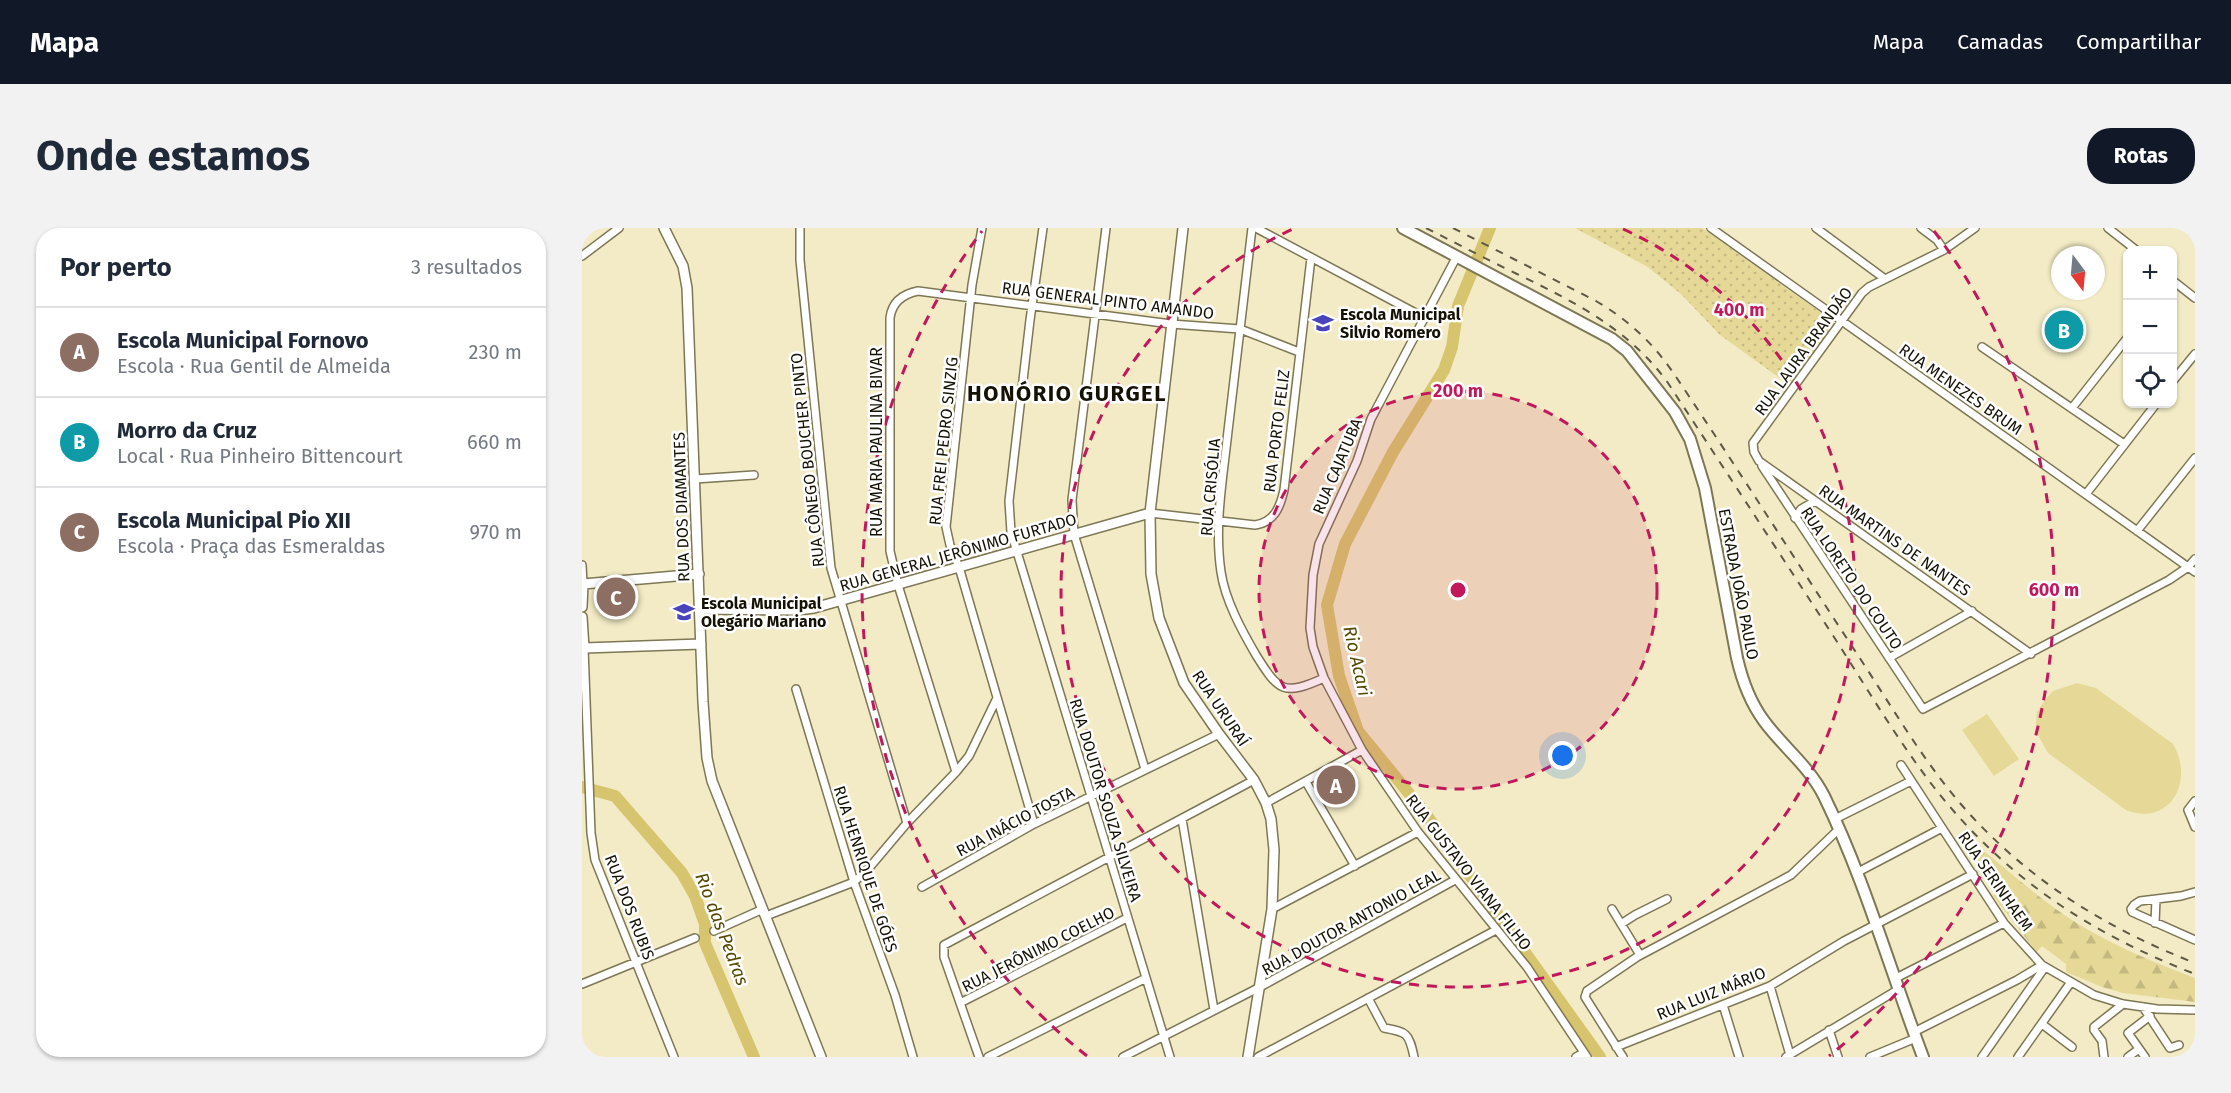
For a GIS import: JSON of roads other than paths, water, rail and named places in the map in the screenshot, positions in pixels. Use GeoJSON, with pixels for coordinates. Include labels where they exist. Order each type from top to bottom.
{"type":"FeatureCollection","features":[{"type":"Feature","properties":{"kind":"main road","name":"ESTRADA JOÃO PAULO"},"geometry":{"type":"LineString","coordinates":[[1403,228],[1612,339],[1638,364],[1684,427],[1701,472],[1737,658],[1746,688],[1763,720],[1813,778],[1837,824],[1858,872],[1923,1057]]}},
{"type":"Feature","properties":{"kind":"street"},"geometry":{"type":"LineString","coordinates":[[582,256],[619,228]]}},
{"type":"Feature","properties":{"kind":"street","name":"RUA DOS DIAMANTES"},"geometry":{"type":"LineString","coordinates":[[664,228],[680,257],[686,276],[708,768],[821,1057]]}},
{"type":"Feature","properties":{"kind":"street","name":"RUA CÔNEGO BOUCHER PINTO"},"geometry":{"type":"LineString","coordinates":[[800,228],[800,260],[828,553],[839,602],[907,823]]}},
{"type":"Feature","properties":{"kind":"street","name":"RUA FREI PEDRO SINZIG"},"geometry":{"type":"LineString","coordinates":[[982,228],[970,297],[946,519],[950,545],[959,567],[1035,824]]}},
{"type":"Feature","properties":{"kind":"street","name":"RUA DOUTOR SOUZA SILVEIRA"},"geometry":{"type":"LineString","coordinates":[[1043,228],[1032,306],[1009,519],[1016,551],[1170,1057]]}},
{"type":"Feature","properties":{"kind":"street"},"geometry":{"type":"LineString","coordinates":[[1106,228],[1072,500],[1074,534],[1145,769]]}},
{"type":"Feature","properties":{"kind":"street","name":"RUA URURAÍ"},"geometry":{"type":"LineString","coordinates":[[1183,228],[1150,513],[1151,574],[1159,618],[1184,683],[1254,780],[1266,803],[1273,834],[1272,909],[1248,1057]]}},
{"type":"Feature","properties":{"kind":"street"},"geometry":{"type":"LineString","coordinates":[[1254,228],[1425,318]]}},
{"type":"Feature","properties":{"kind":"street","name":"RUA CRISÓLIA"},"geometry":{"type":"LineString","coordinates":[[1254,228],[1218,521],[1222,579],[1240,624],[1273,681],[1285,689],[1302,688],[1324,678]]}},
{"type":"Feature","properties":{"kind":"street","name":"RUA MENEZES BRUM"},"geometry":{"type":"LineString","coordinates":[[1711,228],[2192,570]]}},
{"type":"Feature","properties":{"kind":"street"},"geometry":{"type":"LineString","coordinates":[[1816,228],[1885,279]]}},
{"type":"Feature","properties":{"kind":"street"},"geometry":{"type":"LineString","coordinates":[[1922,228],[1937,240],[1944,250]]}},
{"type":"Feature","properties":{"kind":"street","name":"RUA LAURA BRANDÃO"},"geometry":{"type":"LineString","coordinates":[[1759,461],[1752,443],[1862,292],[1944,250],[1975,228]]}},
{"type":"Feature","properties":{"kind":"street"},"geometry":{"type":"LineString","coordinates":[[2108,228],[2131,246]]}},
{"type":"Feature","properties":{"kind":"street","name":"RUA CAJATUBA"},"geometry":{"type":"LineString","coordinates":[[1337,700],[1324,678],[1313,647],[1310,628],[1313,574],[1319,544],[1357,461],[1371,419],[1459,257]]}},
{"type":"Feature","properties":{"kind":"street","name":"RUA PORTO FELIZ"},"geometry":{"type":"LineString","coordinates":[[1150,513],[1244,524],[1262,524],[1273,518],[1284,490],[1311,258]]}},
{"type":"Feature","properties":{"kind":"street"},"geometry":{"type":"LineString","coordinates":[[2177,284],[2195,298]]}},
{"type":"Feature","properties":{"kind":"street","name":"RUA GENERAL PINTO AMANDO"},"geometry":{"type":"LineString","coordinates":[[911,292],[970,297],[1171,324],[1240,329],[1299,352]]}},
{"type":"Feature","properties":{"kind":"street","name":"RUA MARIA PAULINA BIVAR"},"geometry":{"type":"LineString","coordinates":[[911,292],[894,305],[890,318],[889,540],[892,566],[956,772]]}},
{"type":"Feature","properties":{"kind":"street"},"geometry":{"type":"LineString","coordinates":[[2072,408],[2123,342]]}},
{"type":"Feature","properties":{"kind":"street"},"geometry":{"type":"LineString","coordinates":[[1982,347],[2124,444]]}},
{"type":"Feature","properties":{"kind":"street"},"geometry":{"type":"LineString","coordinates":[[2177,376],[2195,354]]}},
{"type":"Feature","properties":{"kind":"street"},"geometry":{"type":"LineString","coordinates":[[2086,494],[2153,408]]}},
{"type":"Feature","properties":{"kind":"street"},"geometry":{"type":"LineString","coordinates":[[2137,531],[2195,458]]}},
{"type":"Feature","properties":{"kind":"street","name":"RUA MARTINS DE NANTES"},"geometry":{"type":"LineString","coordinates":[[1759,461],[2031,654]]}},
{"type":"Feature","properties":{"kind":"street","name":"RUA LORETO DO COUTO"},"geometry":{"type":"LineString","coordinates":[[1759,461],[1923,709],[2031,654]]}},
{"type":"Feature","properties":{"kind":"street"},"geometry":{"type":"LineString","coordinates":[[694,479],[754,475]]}},
{"type":"Feature","properties":{"kind":"street"},"geometry":{"type":"LineString","coordinates":[[1795,518],[1800,509],[1815,501]]}},
{"type":"Feature","properties":{"kind":"street","name":"RUA GENERAL JERÔNIMO FURTADO"},"geometry":{"type":"LineString","coordinates":[[700,609],[798,610],[839,602],[1150,513]]}},
{"type":"Feature","properties":{"kind":"street"},"geometry":{"type":"LineString","coordinates":[[2031,654],[2192,570],[2195,559]]}},
{"type":"Feature","properties":{"kind":"street"},"geometry":{"type":"LineString","coordinates":[[582,565],[582,607]]}},
{"type":"Feature","properties":{"kind":"street"},"geometry":{"type":"LineString","coordinates":[[583,584],[699,574]]}},
{"type":"Feature","properties":{"kind":"street"},"geometry":{"type":"LineString","coordinates":[[1888,658],[1972,611]]}},
{"type":"Feature","properties":{"kind":"street","name":"RUA DOS RUBIS"},"geometry":{"type":"LineString","coordinates":[[582,617],[592,846],[595,860],[674,1057]]}},
{"type":"Feature","properties":{"kind":"street"},"geometry":{"type":"LineString","coordinates":[[584,648],[701,644]]}},
{"type":"Feature","properties":{"kind":"street","name":"RUA HENRIQUE DE GÓES"},"geometry":{"type":"LineString","coordinates":[[796,689],[854,882],[895,995],[913,1057]]}},
{"type":"Feature","properties":{"kind":"street"},"geometry":{"type":"LineString","coordinates":[[714,931],[854,882],[969,756],[997,698]]}},
{"type":"Feature","properties":{"kind":"street","name":"RUA GUSTAVO VIANA FILHO"},"geometry":{"type":"LineString","coordinates":[[1337,700],[1362,750],[1418,832],[1527,967],[1586,1055]]}},
{"type":"Feature","properties":{"kind":"street","name":"RUA INÁCIO TOSTA"},"geometry":{"type":"LineString","coordinates":[[922,887],[1090,795],[1219,734]]}},
{"type":"Feature","properties":{"kind":"street"},"geometry":{"type":"LineString","coordinates":[[1266,803],[1362,750]]}},
{"type":"Feature","properties":{"kind":"street","name":"RUA SERINHAEM"},"geometry":{"type":"LineString","coordinates":[[1901,765],[2004,922],[2044,966],[2094,995],[2123,1004],[2195,1010]]}},
{"type":"Feature","properties":{"kind":"street"},"geometry":{"type":"LineString","coordinates":[[979,1057],[943,954],[944,945],[1254,780]]}},
{"type":"Feature","properties":{"kind":"street"},"geometry":{"type":"LineString","coordinates":[[1623,1057],[1586,997],[1587,991],[1640,956],[1791,875],[1837,824],[1911,781]]}},
{"type":"Feature","properties":{"kind":"street"},"geometry":{"type":"LineString","coordinates":[[1306,782],[1355,866]]}},
{"type":"Feature","properties":{"kind":"street"},"geometry":{"type":"LineString","coordinates":[[2195,801],[2189,808],[2195,827]]}},
{"type":"Feature","properties":{"kind":"street"},"geometry":{"type":"LineString","coordinates":[[1182,819],[1214,1010]]}},
{"type":"Feature","properties":{"kind":"street"},"geometry":{"type":"LineString","coordinates":[[1858,872],[1942,828]]}},
{"type":"Feature","properties":{"kind":"street"},"geometry":{"type":"LineString","coordinates":[[1272,909],[1418,832]]}},
{"type":"Feature","properties":{"kind":"street","name":"RUA LUIZ MÁRIO"},"geometry":{"type":"LineString","coordinates":[[1616,1047],[1770,986],[1826,951],[1973,874]]}},
{"type":"Feature","properties":{"kind":"street","name":"RUA DOUTOR ANTONIO LEAL"},"geometry":{"type":"LineString","coordinates":[[1123,1057],[1260,987],[1455,880]]}},
{"type":"Feature","properties":{"kind":"street"},"geometry":{"type":"LineString","coordinates":[[2195,892],[2140,901],[2131,908],[2132,912],[2195,940]]}},
{"type":"Feature","properties":{"kind":"street"},"geometry":{"type":"LineString","coordinates":[[1621,924],[1667,899]]}},
{"type":"Feature","properties":{"kind":"street"},"geometry":{"type":"LineString","coordinates":[[2155,923],[2156,899]]}},
{"type":"Feature","properties":{"kind":"street"},"geometry":{"type":"LineString","coordinates":[[1612,909],[1640,956]]}},
{"type":"Feature","properties":{"kind":"street","name":"RUA JERÔNIMO COELHO"},"geometry":{"type":"LineString","coordinates":[[960,1003],[1127,918]]}},
{"type":"Feature","properties":{"kind":"street"},"geometry":{"type":"LineString","coordinates":[[1770,986],[1791,1055],[1898,984],[2004,922]]}},
{"type":"Feature","properties":{"kind":"street"},"geometry":{"type":"LineString","coordinates":[[1258,1057],[1496,930]]}},
{"type":"Feature","properties":{"kind":"street"},"geometry":{"type":"LineString","coordinates":[[582,984],[695,938]]}},
{"type":"Feature","properties":{"kind":"street"},"geometry":{"type":"LineString","coordinates":[[1870,1057],[2044,966]]}},
{"type":"Feature","properties":{"kind":"street"},"geometry":{"type":"LineString","coordinates":[[1983,1057],[2044,966]]}},
{"type":"Feature","properties":{"kind":"street"},"geometry":{"type":"LineString","coordinates":[[988,1057],[1146,978]]}},
{"type":"Feature","properties":{"kind":"street"},"geometry":{"type":"LineString","coordinates":[[2017,980],[2027,991]]}},
{"type":"Feature","properties":{"kind":"street"},"geometry":{"type":"LineString","coordinates":[[2030,1057],[2020,1054],[2072,982]]}},
{"type":"Feature","properties":{"kind":"street"},"geometry":{"type":"LineString","coordinates":[[1368,998],[1384,1028],[1400,1030],[1407,1036],[1414,1057]]}},
{"type":"Feature","properties":{"kind":"street"},"geometry":{"type":"LineString","coordinates":[[2104,1057],[2102,1041],[2094,1027],[2123,1004]]}},
{"type":"Feature","properties":{"kind":"street"},"geometry":{"type":"LineString","coordinates":[[1723,1005],[1739,1057]]}},
{"type":"Feature","properties":{"kind":"street"},"geometry":{"type":"LineString","coordinates":[[2143,1007],[2170,1048],[2179,1045]]}},
{"type":"Feature","properties":{"kind":"street"},"geometry":{"type":"LineString","coordinates":[[2145,1057],[2128,1033],[2150,1016]]}},
{"type":"Feature","properties":{"kind":"street"},"geometry":{"type":"LineString","coordinates":[[2042,1024],[2072,1047]]}},
{"type":"Feature","properties":{"kind":"street"},"geometry":{"type":"LineString","coordinates":[[1829,1030],[1838,1057]]}},
{"type":"Feature","properties":{"kind":"street"},"geometry":{"type":"LineString","coordinates":[[2128,1057],[2139,1049]]}},
{"type":"Feature","properties":{"kind":"street"},"geometry":{"type":"LineString","coordinates":[[1576,1057],[1586,1055]]}},
{"type":"Feature","properties":{"kind":"waterway","name":"Rio Acari"},"geometry":{"type":"LineString","coordinates":[[1490,228],[1458,306],[1452,347],[1444,370],[1393,452],[1345,544],[1327,605],[1339,676],[1358,731],[1425,813],[1600,1057]]}},
{"type":"Feature","properties":{"kind":"waterway","name":"Rio das Pedras"},"geometry":{"type":"LineString","coordinates":[[582,787],[615,796],[682,873],[695,896],[705,924],[705,943],[754,1057]]}},
{"type":"Feature","properties":{"kind":"railway"},"geometry":{"type":"LineString","coordinates":[[1426,228],[1580,307],[1600,319],[1637,348],[1668,383],[1893,730],[1919,768],[1960,818],[1989,848],[2050,898],[2119,940],[2195,974]]}},
{"type":"Feature","properties":{"kind":"railway"},"geometry":{"type":"LineString","coordinates":[[1453,228],[1596,301],[1618,315],[1647,341],[1664,360],[1696,407],[1917,747],[1963,807],[2003,848],[2053,888],[2135,937],[2195,963]]}},
{"type":"Feature","properties":{"kind":"place","name":"Escola Municipal Silvio Romero"},"geometry":{"type":"Point","coordinates":[1323,323]}},
{"type":"Feature","properties":{"kind":"place","name":"Morro da Cruz"},"geometry":{"type":"Point","coordinates":[2064,330]}},
{"type":"Feature","properties":{"kind":"place","name":"Escola Municipal Pio XII"},"geometry":{"type":"Point","coordinates":[616,597]}},
{"type":"Feature","properties":{"kind":"place","name":"Escola Municipal Olegário Mariano"},"geometry":{"type":"Point","coordinates":[684,612]}},
{"type":"Feature","properties":{"kind":"place","name":"Escola Municipal Fornovo"},"geometry":{"type":"Point","coordinates":[1336,785]}},
{"type":"Feature","properties":{"kind":"district","name":"HONÓRIO GURGEL"},"geometry":{"type":"Point","coordinates":[1067,393]}}]}
